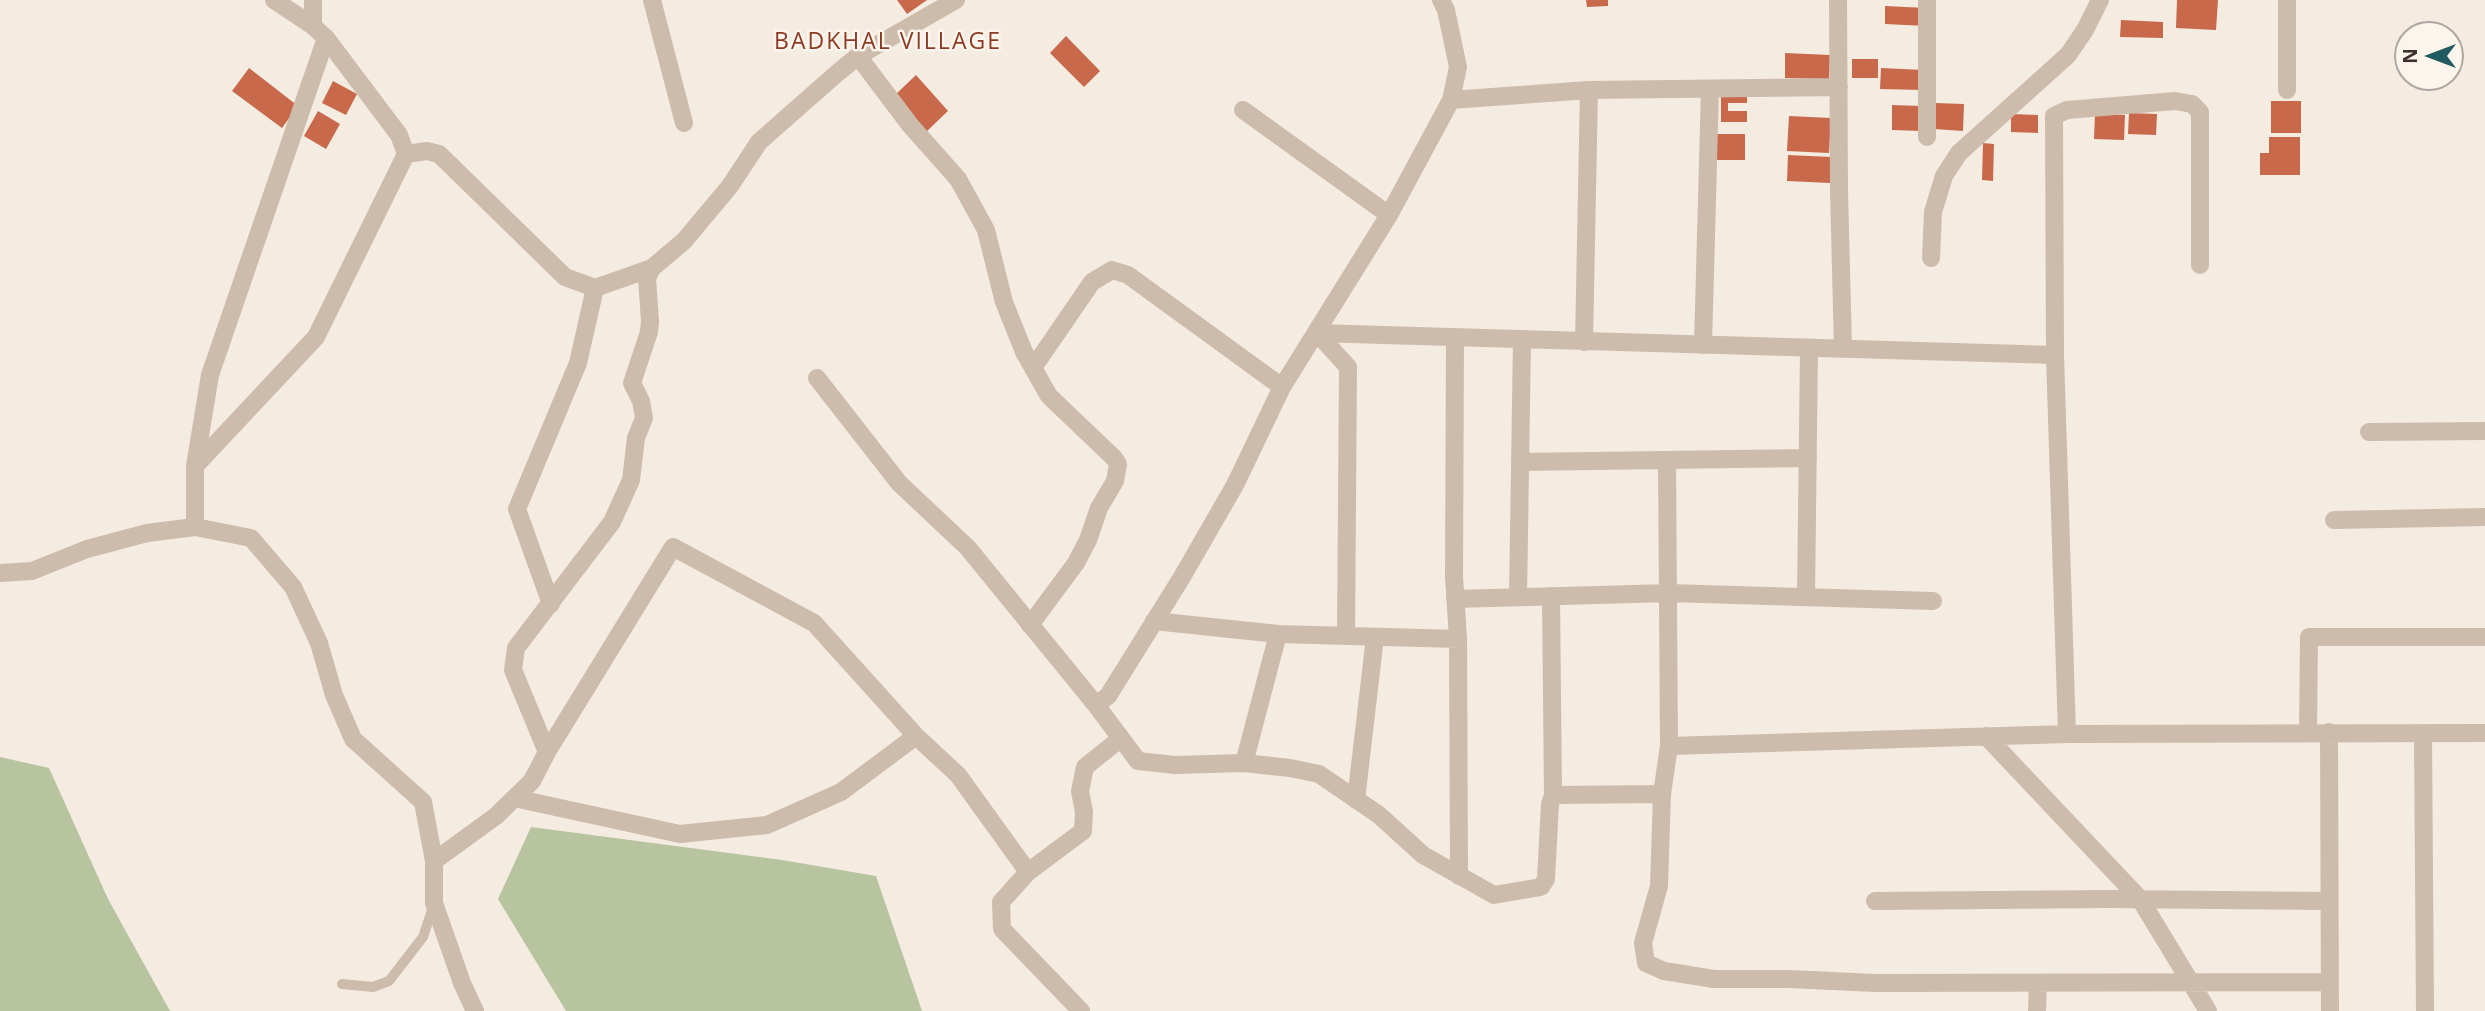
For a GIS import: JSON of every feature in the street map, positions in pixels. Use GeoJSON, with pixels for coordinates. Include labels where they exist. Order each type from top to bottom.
{"type":"FeatureCollection","features":[{"type":"Feature","properties":{"kind":"street"},"geometry":{"type":"LineString","coordinates":[[195,466],[316,337],[406,154],[399,135],[319,32],[274,0]]}},
{"type":"Feature","properties":{"kind":"street"},"geometry":{"type":"LineString","coordinates":[[195,527],[195,466],[210,375],[319,32],[313,0]]}},
{"type":"Feature","properties":{"kind":"street"},"geometry":{"type":"LineString","coordinates":[[652,0],[684,123]]}},
{"type":"Feature","properties":{"kind":"street"},"geometry":{"type":"LineString","coordinates":[[406,154],[427,151],[439,154],[565,277],[595,288],[652,268],[684,241],[730,186],[759,142],[858,56],[956,0]]}},
{"type":"Feature","properties":{"kind":"street"},"geometry":{"type":"LineString","coordinates":[[1096,705],[1108,696],[1235,485],[1282,387],[1389,215],[1451,100],[1458,68],[1446,10],[1441,0]]}},
{"type":"Feature","properties":{"kind":"street"},"geometry":{"type":"LineString","coordinates":[[1838,0],[1843,349]]}},
{"type":"Feature","properties":{"kind":"street"},"geometry":{"type":"LineString","coordinates":[[1927,0],[1927,137]]}},
{"type":"Feature","properties":{"kind":"street"},"geometry":{"type":"LineString","coordinates":[[2085,0],[2085,30]]}},
{"type":"Feature","properties":{"kind":"street"},"geometry":{"type":"LineString","coordinates":[[1931,258],[1933,212],[1944,176],[1959,153],[2068,55],[2085,30],[2100,0]]}},
{"type":"Feature","properties":{"kind":"street"},"geometry":{"type":"LineString","coordinates":[[2287,0],[2287,90]]}},
{"type":"Feature","properties":{"kind":"street"},"geometry":{"type":"LineString","coordinates":[[858,56],[910,125],[958,179],[986,230],[1004,302],[1024,352],[1049,396],[1118,464],[1118,471],[1076,562],[1030,625]]}},
{"type":"Feature","properties":{"kind":"street"},"geometry":{"type":"LineString","coordinates":[[1451,100],[1589,90],[1839,87]]}},
{"type":"Feature","properties":{"kind":"street"},"geometry":{"type":"LineString","coordinates":[[1703,345],[1710,89]]}},
{"type":"Feature","properties":{"kind":"street"},"geometry":{"type":"LineString","coordinates":[[1584,342],[1589,90]]}},
{"type":"Feature","properties":{"kind":"street"},"geometry":{"type":"LineString","coordinates":[[2067,734],[2055,355],[2054,116],[2067,110],[2175,101],[2192,104],[2200,112],[2200,265]]}},
{"type":"Feature","properties":{"kind":"street"},"geometry":{"type":"LineString","coordinates":[[1243,110],[1389,215]]}},
{"type":"Feature","properties":{"kind":"street"},"geometry":{"type":"LineString","coordinates":[[547,752],[513,670],[516,648],[612,522],[631,480],[636,438],[644,418],[641,401],[632,383],[649,332],[647,278],[652,268]]}},
{"type":"Feature","properties":{"kind":"street"},"geometry":{"type":"LineString","coordinates":[[1033,368],[1091,282],[1112,270],[1128,275],[1282,387]]}},
{"type":"Feature","properties":{"kind":"street"},"geometry":{"type":"LineString","coordinates":[[551,604],[517,509],[578,363],[595,288]]}},
{"type":"Feature","properties":{"kind":"street"},"geometry":{"type":"LineString","coordinates":[[1317,332],[2055,355]]}},
{"type":"Feature","properties":{"kind":"street"},"geometry":{"type":"LineString","coordinates":[[1317,332],[1348,367],[1346,636]]}},
{"type":"Feature","properties":{"kind":"street"},"geometry":{"type":"LineString","coordinates":[[1455,338],[1459,876]]}},
{"type":"Feature","properties":{"kind":"street"},"geometry":{"type":"LineString","coordinates":[[1518,597],[1522,340]]}},
{"type":"Feature","properties":{"kind":"street"},"geometry":{"type":"LineString","coordinates":[[1806,597],[1809,348]]}},
{"type":"Feature","properties":{"kind":"street"},"geometry":{"type":"LineString","coordinates":[[817,378],[899,483],[968,548],[1096,705],[1138,761],[1175,765],[1244,763],[1319,774],[1379,815],[1423,855],[1494,895],[1541,887],[1546,879],[1550,804],[1553,795],[1551,596]]}},
{"type":"Feature","properties":{"kind":"street"},"geometry":{"type":"LineString","coordinates":[[2369,432],[2485,431]]}},
{"type":"Feature","properties":{"kind":"street"},"geometry":{"type":"LineString","coordinates":[[1520,462],[1808,458]]}},
{"type":"Feature","properties":{"kind":"street"},"geometry":{"type":"LineString","coordinates":[[1667,460],[1669,746],[1662,794],[1659,886],[1643,943],[1646,963],[1664,971],[1713,979],[2038,983],[2330,982]]}},
{"type":"Feature","properties":{"kind":"street"},"geometry":{"type":"LineString","coordinates":[[2334,520],[2485,517]]}},
{"type":"Feature","properties":{"kind":"street"},"geometry":{"type":"LineString","coordinates":[[0,573],[32,571],[87,549],[147,533],[195,527],[251,538],[293,587],[319,643],[334,695],[353,738],[423,802],[434,860],[434,903],[462,983],[475,1011]]}},
{"type":"Feature","properties":{"kind":"street"},"geometry":{"type":"LineString","coordinates":[[434,860],[496,816],[532,781],[547,752],[673,547],[814,623],[916,736],[958,775],[1028,872]]}},
{"type":"Feature","properties":{"kind":"street"},"geometry":{"type":"LineString","coordinates":[[1455,599],[1669,593],[1933,601]]}},
{"type":"Feature","properties":{"kind":"street"},"geometry":{"type":"LineString","coordinates":[[1154,621],[1279,634],[1458,639]]}},
{"type":"Feature","properties":{"kind":"street"},"geometry":{"type":"LineString","coordinates":[[1244,763],[1279,634]]}},
{"type":"Feature","properties":{"kind":"street"},"geometry":{"type":"LineString","coordinates":[[1356,800],[1375,637]]}},
{"type":"Feature","properties":{"kind":"street"},"geometry":{"type":"LineString","coordinates":[[2308,732],[2309,637],[2485,637]]}},
{"type":"Feature","properties":{"kind":"street"},"geometry":{"type":"LineString","coordinates":[[2329,732],[2330,1011]]}},
{"type":"Feature","properties":{"kind":"street"},"geometry":{"type":"LineString","coordinates":[[1669,746],[2067,734],[2485,733]]}},
{"type":"Feature","properties":{"kind":"street"},"geometry":{"type":"LineString","coordinates":[[2423,734],[2425,1011]]}},
{"type":"Feature","properties":{"kind":"street"},"geometry":{"type":"LineString","coordinates":[[514,798],[680,834],[767,825],[841,792],[916,736]]}},
{"type":"Feature","properties":{"kind":"street"},"geometry":{"type":"LineString","coordinates":[[1986,736],[2140,899],[2208,1011]]}},
{"type":"Feature","properties":{"kind":"street"},"geometry":{"type":"LineString","coordinates":[[1081,1011],[1002,929],[1002,902],[1028,872],[1083,831],[1084,812],[1080,791],[1085,768],[1121,739]]}},
{"type":"Feature","properties":{"kind":"street"},"geometry":{"type":"LineString","coordinates":[[1553,795],[1662,794]]}},
{"type":"Feature","properties":{"kind":"street"},"geometry":{"type":"LineString","coordinates":[[1875,901],[2329,901]]}},
{"type":"Feature","properties":{"kind":"street"},"geometry":{"type":"LineString","coordinates":[[2037,1011],[2038,983]]}},
{"type":"Feature","properties":{"kind":"lane"},"geometry":{"type":"LineString","coordinates":[[342,984],[373,987],[389,981],[423,937],[434,903]]}},
{"type":"Feature","properties":{"kind":"green space"},"geometry":{"type":"Polygon","coordinates":[[[0,757],[49,768],[108,899],[170,1011],[0,1011],[0,757]]]}},
{"type":"Feature","properties":{"kind":"green space"},"geometry":{"type":"Polygon","coordinates":[[[531,827],[782,860],[876,876],[922,1011],[566,1011],[498,899],[531,827]]]}},
{"type":"Feature","properties":{"kind":"building"},"geometry":{"type":"Polygon","coordinates":[[[897,0],[927,0],[907,14],[897,0]]]}},
{"type":"Feature","properties":{"kind":"building"},"geometry":{"type":"Polygon","coordinates":[[[1586,0],[1608,0],[1608,6],[1587,7],[1586,0]]]}},
{"type":"Feature","properties":{"kind":"building"},"geometry":{"type":"Polygon","coordinates":[[[2177,0],[2218,0],[2216,30],[2176,28],[2177,0]]]}},
{"type":"Feature","properties":{"kind":"building"},"geometry":{"type":"Polygon","coordinates":[[[1885,6],[1926,8],[1926,26],[1885,24],[1885,6]]]}},
{"type":"Feature","properties":{"kind":"building"},"geometry":{"type":"Polygon","coordinates":[[[2121,20],[2163,22],[2163,38],[2120,37],[2121,20]]]}},
{"type":"Feature","properties":{"kind":"building"},"geometry":{"type":"Polygon","coordinates":[[[1066,36],[1100,71],[1084,87],[1050,53],[1066,36]]]}},
{"type":"Feature","properties":{"kind":"building"},"geometry":{"type":"Polygon","coordinates":[[[1785,53],[1830,55],[1829,79],[1785,78],[1785,53]]]}},
{"type":"Feature","properties":{"kind":"building"},"geometry":{"type":"Polygon","coordinates":[[[1852,59],[1878,59],[1878,78],[1852,78],[1852,59]]]}},
{"type":"Feature","properties":{"kind":"building"},"geometry":{"type":"Polygon","coordinates":[[[249,68],[298,106],[282,128],[232,91],[249,68]]]}},
{"type":"Feature","properties":{"kind":"building"},"geometry":{"type":"Polygon","coordinates":[[[1881,68],[1923,70],[1923,90],[1880,89],[1881,68]]]}},
{"type":"Feature","properties":{"kind":"building"},"geometry":{"type":"Polygon","coordinates":[[[916,75],[948,111],[926,132],[894,96],[916,75]]]}},
{"type":"Feature","properties":{"kind":"building"},"geometry":{"type":"Polygon","coordinates":[[[333,81],[357,94],[346,115],[322,103],[333,81]]]}},
{"type":"Feature","properties":{"kind":"building"},"geometry":{"type":"Polygon","coordinates":[[[1721,93],[1747,93],[1747,103],[1728,103],[1728,111],[1747,111],[1747,122],[1721,122],[1721,93]]]}},
{"type":"Feature","properties":{"kind":"building"},"geometry":{"type":"Polygon","coordinates":[[[2271,101],[2301,101],[2301,133],[2271,133],[2271,101]]]}},
{"type":"Feature","properties":{"kind":"building"},"geometry":{"type":"Polygon","coordinates":[[[1935,103],[1964,104],[1963,131],[1934,129],[1935,103]]]}},
{"type":"Feature","properties":{"kind":"building"},"geometry":{"type":"Polygon","coordinates":[[[1892,105],[1922,106],[1922,131],[1892,130],[1892,105]]]}},
{"type":"Feature","properties":{"kind":"building"},"geometry":{"type":"Polygon","coordinates":[[[318,111],[340,124],[326,149],[304,136],[318,111]]]}},
{"type":"Feature","properties":{"kind":"building"},"geometry":{"type":"Polygon","coordinates":[[[2129,113],[2157,114],[2156,135],[2128,134],[2129,113]]]}},
{"type":"Feature","properties":{"kind":"building"},"geometry":{"type":"Polygon","coordinates":[[[2011,114],[2038,115],[2038,133],[2011,132],[2011,114]]]}},
{"type":"Feature","properties":{"kind":"building"},"geometry":{"type":"Polygon","coordinates":[[[2095,114],[2125,115],[2124,140],[2094,139],[2095,114]]]}},
{"type":"Feature","properties":{"kind":"building"},"geometry":{"type":"Polygon","coordinates":[[[1789,116],[1831,118],[1829,153],[1787,151],[1789,116]]]}},
{"type":"Feature","properties":{"kind":"building"},"geometry":{"type":"Polygon","coordinates":[[[1716,134],[1745,134],[1745,160],[1716,160],[1716,134]]]}},
{"type":"Feature","properties":{"kind":"building"},"geometry":{"type":"Polygon","coordinates":[[[2269,137],[2300,137],[2300,175],[2260,175],[2260,153],[2269,153],[2269,137]]]}},
{"type":"Feature","properties":{"kind":"building"},"geometry":{"type":"Polygon","coordinates":[[[1983,143],[1994,144],[1993,181],[1982,180],[1983,143]]]}},
{"type":"Feature","properties":{"kind":"building"},"geometry":{"type":"Polygon","coordinates":[[[1788,155],[1831,157],[1830,183],[1787,181],[1788,155]]]}},
{"type":"Feature","properties":{"kind":"district","name":"BADKHAL VILLAGE"},"geometry":{"type":"Point","coordinates":[888,42]}}]}
